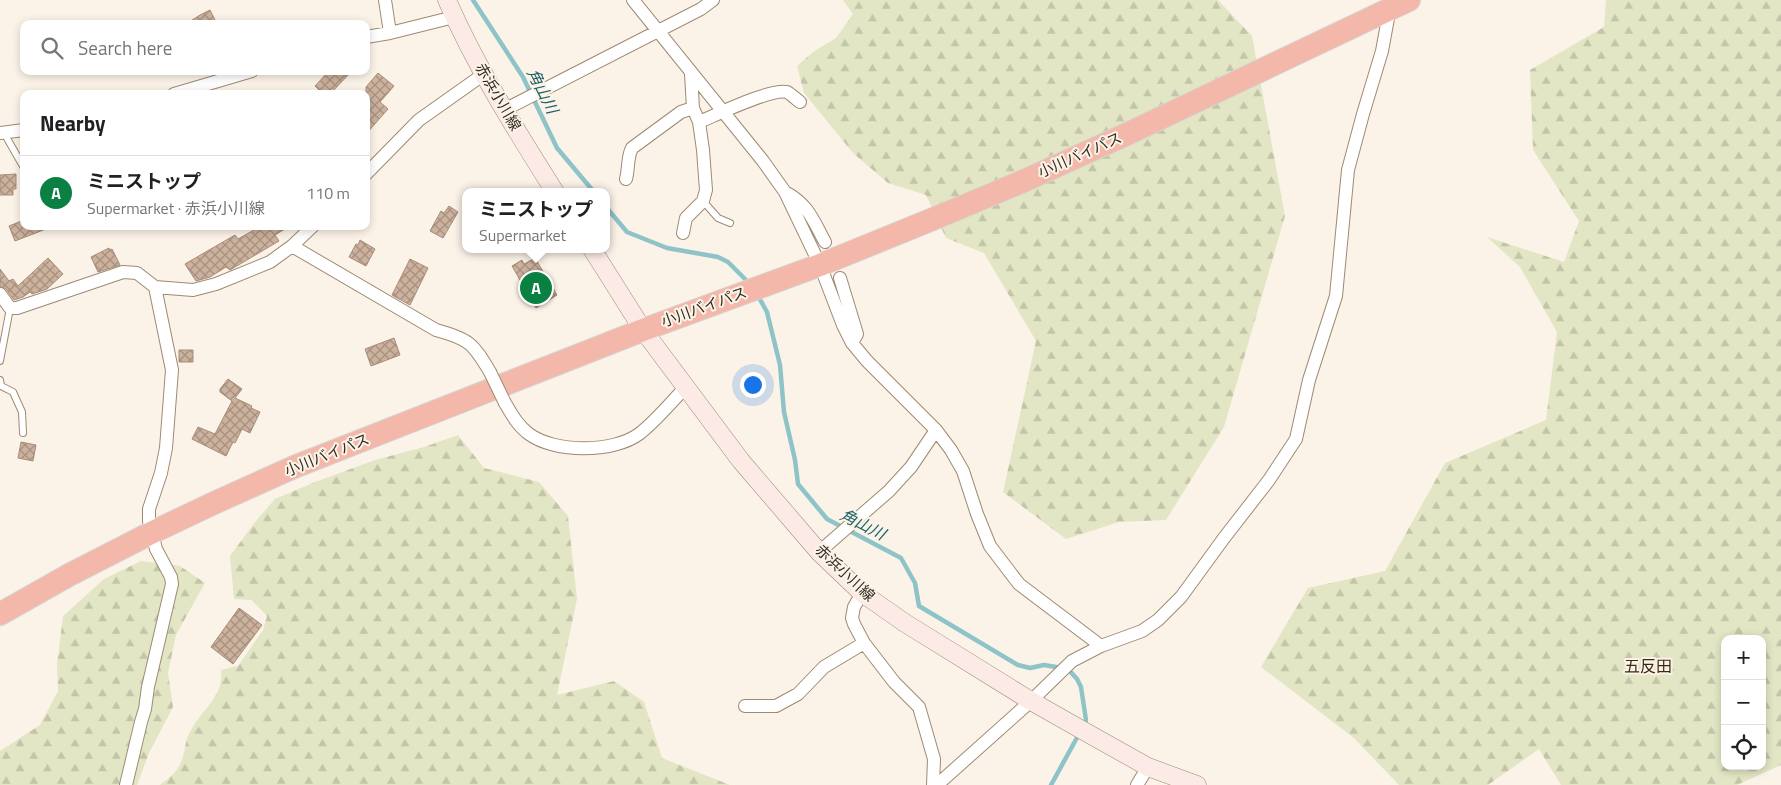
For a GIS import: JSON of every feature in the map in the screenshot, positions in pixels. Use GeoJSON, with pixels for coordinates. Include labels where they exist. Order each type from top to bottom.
{"type":"FeatureCollection","features":[{"type":"Feature","properties":{"kind":"highway","name":"小川バイパス"},"geometry":{"type":"LineString","coordinates":[[0,614],[69,574],[214,503],[294,468],[643,330],[820,265],[1019,183],[1126,135],[1388,5],[1409,0]]}},
{"type":"Feature","properties":{"kind":"main road","name":"赤浜小川線"},"geometry":{"type":"LineString","coordinates":[[447,0],[484,74],[512,106],[553,188]]}},
{"type":"Feature","properties":{"kind":"main road","name":"赤浜小川線"},"geometry":{"type":"LineString","coordinates":[[595,253],[643,330],[741,461],[819,552],[862,593],[905,623],[1031,701],[1148,767],[1197,785]]}},
{"type":"Feature","properties":{"kind":"street"},"geometry":{"type":"LineString","coordinates":[[385,0],[390,33]]}},
{"type":"Feature","properties":{"kind":"street"},"geometry":{"type":"LineString","coordinates":[[632,0],[763,161],[785,192],[820,265],[852,343],[867,361],[936,430],[951,450],[963,471],[990,546],[1018,584],[1101,646]]}},
{"type":"Feature","properties":{"kind":"street"},"geometry":{"type":"LineString","coordinates":[[512,106],[701,9],[712,0]]}},
{"type":"Feature","properties":{"kind":"street"},"geometry":{"type":"LineString","coordinates":[[937,785],[1031,701],[1072,661],[1101,646],[1142,630],[1158,620],[1181,597],[1270,480],[1296,439],[1309,380],[1336,296],[1348,170],[1382,50],[1388,5]]}},
{"type":"Feature","properties":{"kind":"street"},"geometry":{"type":"LineString","coordinates":[[370,36],[454,17]]}},
{"type":"Feature","properties":{"kind":"street"},"geometry":{"type":"LineString","coordinates":[[370,170],[419,120],[484,74]]}},
{"type":"Feature","properties":{"kind":"street"},"geometry":{"type":"LineString","coordinates":[[683,233],[686,218],[704,201],[706,190],[699,122],[693,108],[691,74]]}},
{"type":"Feature","properties":{"kind":"street"},"geometry":{"type":"LineString","coordinates":[[188,90],[238,75]]}},
{"type":"Feature","properties":{"kind":"street"},"geometry":{"type":"LineString","coordinates":[[699,122],[777,92],[788,92],[800,102]]}},
{"type":"Feature","properties":{"kind":"street"},"geometry":{"type":"LineString","coordinates":[[626,179],[629,167],[628,155],[632,148],[681,112],[693,108]]}},
{"type":"Feature","properties":{"kind":"street"},"geometry":{"type":"LineString","coordinates":[[2,133],[20,131]]}},
{"type":"Feature","properties":{"kind":"street"},"geometry":{"type":"LineString","coordinates":[[785,192],[798,199],[805,206],[825,242]]}},
{"type":"Feature","properties":{"kind":"street"},"geometry":{"type":"LineString","coordinates":[[0,294],[10,308],[26,305],[123,272],[137,273],[155,287],[193,290],[216,284],[270,262],[292,246],[309,230]]}},
{"type":"Feature","properties":{"kind":"street"},"geometry":{"type":"LineString","coordinates":[[292,246],[436,330],[458,336],[470,344],[480,355],[518,425],[540,441],[561,446],[593,448],[626,441],[640,433],[686,387]]}},
{"type":"Feature","properties":{"kind":"street"},"geometry":{"type":"LineString","coordinates":[[840,278],[857,334],[852,343]]}},
{"type":"Feature","properties":{"kind":"street"},"geometry":{"type":"LineString","coordinates":[[126,785],[172,584],[171,577],[156,549],[149,509],[161,473],[166,448],[172,370],[155,287]]}},
{"type":"Feature","properties":{"kind":"street"},"geometry":{"type":"LineString","coordinates":[[819,552],[889,491],[911,467],[936,430]]}},
{"type":"Feature","properties":{"kind":"street"},"geometry":{"type":"LineString","coordinates":[[862,593],[854,607],[852,618],[864,643],[894,682],[919,707],[934,759],[933,785]]}},
{"type":"Feature","properties":{"kind":"street"},"geometry":{"type":"LineString","coordinates":[[746,706],[776,706],[798,694],[824,667],[864,643]]}},
{"type":"Feature","properties":{"kind":"street"},"geometry":{"type":"LineString","coordinates":[[1137,785],[1148,767]]}},
{"type":"Feature","properties":{"kind":"lane"},"geometry":{"type":"LineString","coordinates":[[2,133],[20,162]]}},
{"type":"Feature","properties":{"kind":"lane"},"geometry":{"type":"LineString","coordinates":[[704,201],[718,218],[730,223]]}},
{"type":"Feature","properties":{"kind":"lane"},"geometry":{"type":"LineString","coordinates":[[0,361],[10,308]]}},
{"type":"Feature","properties":{"kind":"lane"},"geometry":{"type":"LineString","coordinates":[[0,380],[1,386],[13,392],[22,412],[23,434]]}},
{"type":"Feature","properties":{"kind":"green space"},"geometry":{"type":"Polygon","coordinates":[[[843,0],[1218,0],[1252,36],[1285,216],[1224,427],[1166,520],[1119,522],[1066,539],[1003,492],[1036,341],[984,253],[946,238],[926,195],[888,183],[853,153],[804,93],[797,66],[813,52],[836,38],[853,14],[843,0]]]}},
{"type":"Feature","properties":{"kind":"green space"},"geometry":{"type":"Polygon","coordinates":[[[1606,0],[1781,0],[1781,765],[1737,785],[1561,785],[1539,749],[1488,785],[1399,785],[1354,738],[1261,667],[1308,588],[1385,571],[1445,463],[1546,420],[1557,332],[1520,267],[1487,237],[1564,262],[1579,221],[1533,150],[1530,70],[1604,27],[1606,0]]]}},
{"type":"Feature","properties":{"kind":"green space"},"geometry":{"type":"Polygon","coordinates":[[[458,435],[484,468],[539,482],[568,516],[577,599],[557,695],[614,681],[644,702],[662,758],[730,785],[160,785],[178,769],[189,734],[216,695],[221,679],[221,670],[238,666],[263,630],[267,616],[252,600],[234,599],[230,556],[255,522],[275,499],[375,460],[424,447],[458,435]]]}},
{"type":"Feature","properties":{"kind":"green space"},"geometry":{"type":"Polygon","coordinates":[[[141,561],[180,566],[205,583],[176,635],[168,673],[173,707],[149,753],[137,785],[0,785],[0,751],[40,725],[58,691],[57,665],[63,616],[104,579],[141,561]]]}},
{"type":"Feature","properties":{"kind":"building"},"geometry":{"type":"Polygon","coordinates":[[[210,10],[215,20],[192,20],[210,10]]]}},
{"type":"Feature","properties":{"kind":"building"},"geometry":{"type":"Polygon","coordinates":[[[378,73],[394,86],[380,102],[388,109],[370,129],[370,90],[366,90],[366,87],[378,73]]]}},
{"type":"Feature","properties":{"kind":"building"},"geometry":{"type":"Polygon","coordinates":[[[325,75],[348,75],[334,90],[319,90],[315,86],[325,75]]]}},
{"type":"Feature","properties":{"kind":"building"},"geometry":{"type":"Polygon","coordinates":[[[16,174],[16,189],[13,189],[13,195],[0,195],[0,175],[16,174]]]}},
{"type":"Feature","properties":{"kind":"building"},"geometry":{"type":"Polygon","coordinates":[[[449,206],[458,212],[443,238],[430,231],[441,211],[444,213],[449,206]]]}},
{"type":"Feature","properties":{"kind":"building"},"geometry":{"type":"Polygon","coordinates":[[[20,222],[20,230],[43,230],[15,241],[9,226],[20,222]]]}},
{"type":"Feature","properties":{"kind":"building"},"geometry":{"type":"Polygon","coordinates":[[[254,230],[283,230],[275,235],[279,241],[230,270],[226,267],[210,277],[196,281],[185,264],[235,235],[238,239],[254,230]]]}},
{"type":"Feature","properties":{"kind":"building"},"geometry":{"type":"Polygon","coordinates":[[[360,240],[375,249],[366,266],[349,257],[360,240]]]}},
{"type":"Feature","properties":{"kind":"building"},"geometry":{"type":"Polygon","coordinates":[[[109,248],[110,250],[112,249],[120,265],[98,272],[91,257],[109,248]]]}},
{"type":"Feature","properties":{"kind":"building"},"geometry":{"type":"Polygon","coordinates":[[[48,258],[63,274],[47,289],[32,294],[30,292],[14,300],[6,289],[0,286],[0,269],[9,281],[13,279],[18,286],[48,258]]]}},
{"type":"Feature","properties":{"kind":"building"},"geometry":{"type":"Polygon","coordinates":[[[535,258],[557,295],[536,308],[512,266],[522,260],[524,264],[535,258]]]}},
{"type":"Feature","properties":{"kind":"building"},"geometry":{"type":"Polygon","coordinates":[[[410,259],[428,268],[410,305],[392,295],[410,259]]]}},
{"type":"Feature","properties":{"kind":"building"},"geometry":{"type":"Polygon","coordinates":[[[394,338],[400,355],[371,366],[365,349],[394,338]]]}},
{"type":"Feature","properties":{"kind":"building"},"geometry":{"type":"Polygon","coordinates":[[[179,350],[193,350],[193,362],[179,362],[179,350]]]}},
{"type":"Feature","properties":{"kind":"building"},"geometry":{"type":"Polygon","coordinates":[[[228,379],[242,389],[235,398],[260,412],[250,433],[242,429],[226,456],[192,439],[198,427],[215,434],[232,401],[220,392],[220,389],[228,379]]]}},
{"type":"Feature","properties":{"kind":"building"},"geometry":{"type":"Polygon","coordinates":[[[21,442],[36,445],[33,461],[18,458],[21,442]]]}},
{"type":"Feature","properties":{"kind":"building"},"geometry":{"type":"Polygon","coordinates":[[[239,608],[262,625],[233,664],[211,647],[239,608]]]}},
{"type":"Feature","properties":{"kind":"waterway","name":"角山川"},"geometry":{"type":"LineString","coordinates":[[473,0],[523,77],[557,148],[591,188]]}},
{"type":"Feature","properties":{"kind":"waterway","name":"角山川"},"geometry":{"type":"LineString","coordinates":[[610,212],[627,232],[667,248],[718,257],[728,262],[750,284]]}},
{"type":"Feature","properties":{"kind":"waterway","name":"角山川"},"geometry":{"type":"LineString","coordinates":[[757,294],[767,312],[780,365],[784,412],[795,460],[798,484],[827,519],[901,558],[915,583],[919,606],[1018,665],[1030,668],[1044,665],[1068,669],[1081,687],[1086,720],[1083,727]]}},
{"type":"Feature","properties":{"kind":"waterway","name":"角山川"},"geometry":{"type":"LineString","coordinates":[[1051,785],[1079,734]]}},
{"type":"Feature","properties":{"kind":"place","name":"ミニストップ"},"geometry":{"type":"Point","coordinates":[536,288]}},
{"type":"Feature","properties":{"kind":"district","name":"五反田"},"geometry":{"type":"Point","coordinates":[1648,666]}}]}
